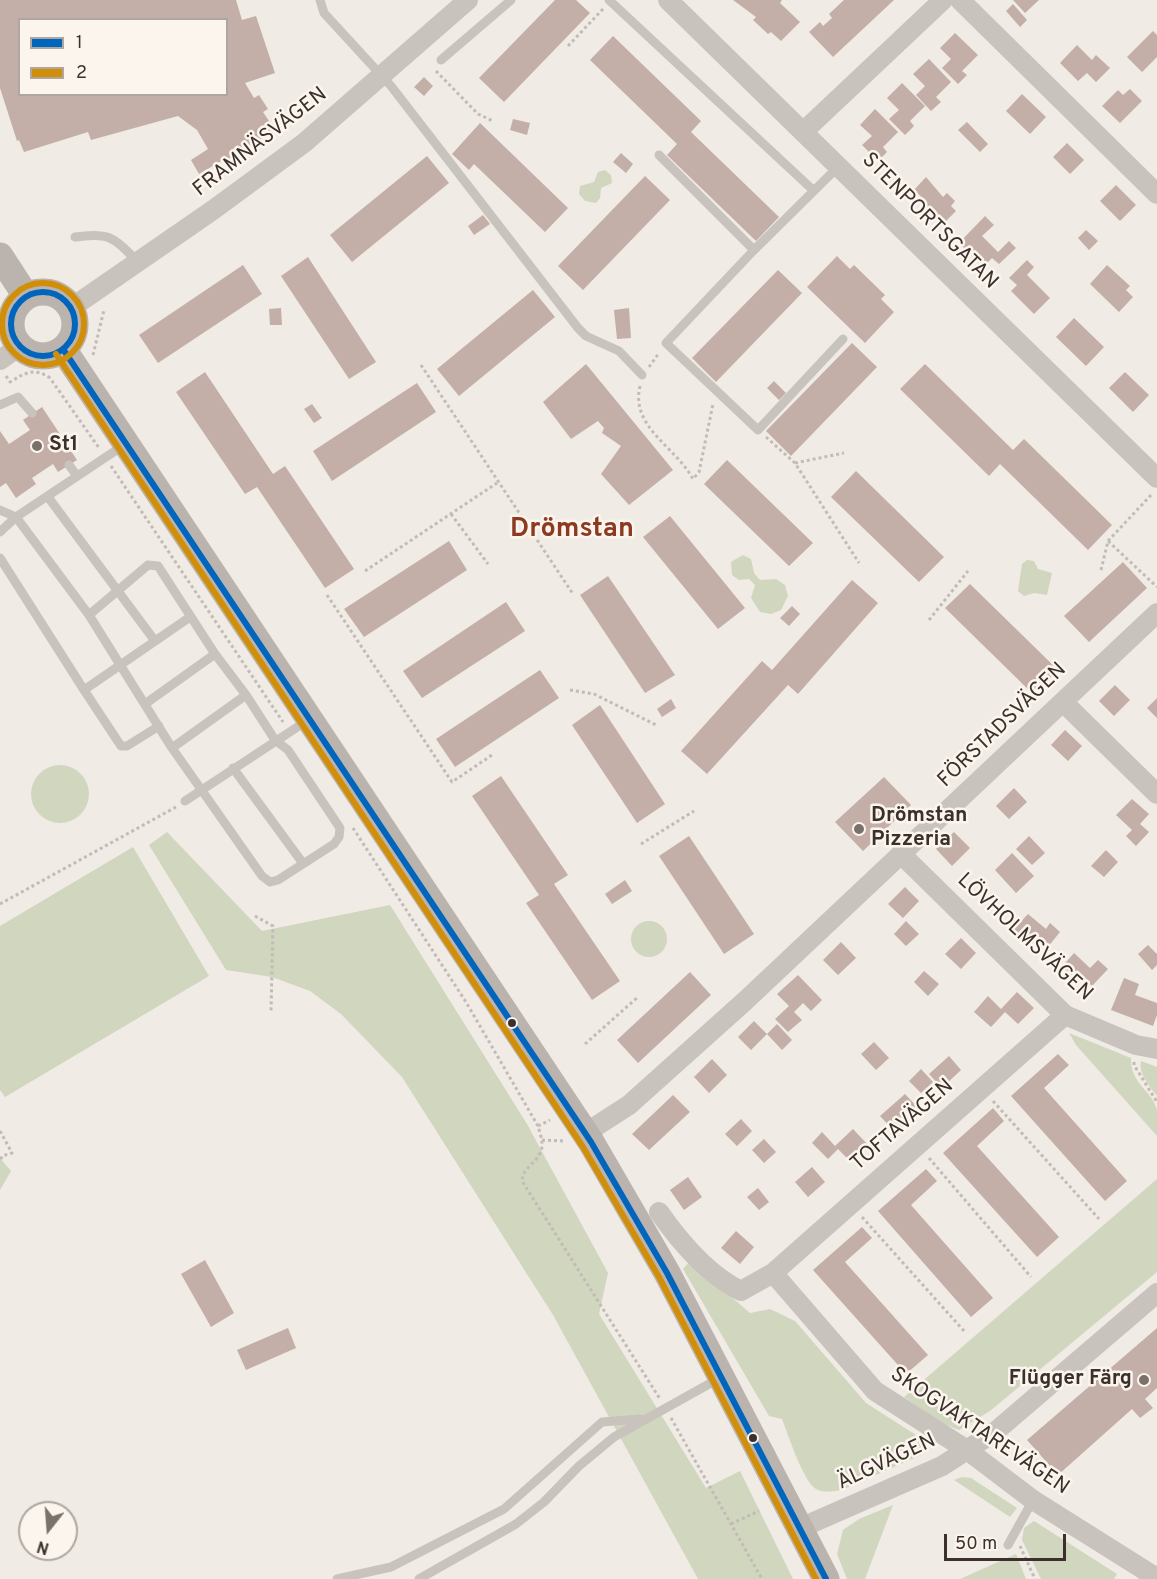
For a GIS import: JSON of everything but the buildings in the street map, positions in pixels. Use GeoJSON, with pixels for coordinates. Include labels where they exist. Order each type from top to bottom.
{"type":"FeatureCollection","features":[{"type":"Feature","properties":{"kind":"main road"},"geometry":{"type":"LineString","coordinates":[[0,256],[26,296]]}},
{"type":"Feature","properties":{"kind":"main road"},"geometry":{"type":"LineString","coordinates":[[34,292],[51,292],[66,301],[71,308],[74,330],[63,349],[41,356],[26,351],[8,360],[15,340],[10,324],[14,307],[34,292]]}},
{"type":"Feature","properties":{"kind":"main road"},"geometry":{"type":"LineString","coordinates":[[63,349],[116,450],[574,1138],[667,1273],[826,1579]]}},
{"type":"Feature","properties":{"kind":"street","name":"FRAMNÄSVÄGEN"},"geometry":{"type":"LineString","coordinates":[[71,308],[304,143],[468,0]]}},
{"type":"Feature","properties":{"kind":"street","name":"STENPORTSGATAN"},"geometry":{"type":"LineString","coordinates":[[668,0],[804,131],[1155,485]]}},
{"type":"Feature","properties":{"kind":"street"},"geometry":{"type":"LineString","coordinates":[[804,131],[943,0]]}},
{"type":"Feature","properties":{"kind":"street"},"geometry":{"type":"LineString","coordinates":[[960,0],[1157,194]]}},
{"type":"Feature","properties":{"kind":"street","name":"FÖRSTADSVÄGEN"},"geometry":{"type":"LineString","coordinates":[[574,1138],[629,1105],[903,855],[1157,613]]}},
{"type":"Feature","properties":{"kind":"street"},"geometry":{"type":"LineString","coordinates":[[1063,702],[1157,794]]}},
{"type":"Feature","properties":{"kind":"street","name":"LÖVHOLMSVÄGEN"},"geometry":{"type":"LineString","coordinates":[[903,855],[1065,1015],[1136,1045],[1157,1049]]}},
{"type":"Feature","properties":{"kind":"street","name":"TOFTAVÄGEN"},"geometry":{"type":"LineString","coordinates":[[659,1212],[677,1237],[727,1284],[741,1291],[773,1274],[1065,1015]]}},
{"type":"Feature","properties":{"kind":"street","name":"SKOGVAKTAREVÄGEN"},"geometry":{"type":"LineString","coordinates":[[773,1274],[875,1391],[967,1450],[1034,1500],[1157,1578]]}},
{"type":"Feature","properties":{"kind":"street","name":"ÄLGVÄGEN"},"geometry":{"type":"LineString","coordinates":[[798,1529],[942,1466],[996,1431],[1157,1293]]}},
{"type":"Feature","properties":{"kind":"lane"},"geometry":{"type":"LineString","coordinates":[[320,0],[324,13],[382,76],[578,327],[586,336],[619,351],[642,375]]}},
{"type":"Feature","properties":{"kind":"lane"},"geometry":{"type":"LineString","coordinates":[[441,60],[511,0]]}},
{"type":"Feature","properties":{"kind":"lane"},"geometry":{"type":"LineString","coordinates":[[609,0],[814,191]]}},
{"type":"Feature","properties":{"kind":"lane"},"geometry":{"type":"LineString","coordinates":[[659,155],[754,250]]}},
{"type":"Feature","properties":{"kind":"lane"},"geometry":{"type":"LineString","coordinates":[[839,166],[754,250],[666,343],[758,430],[843,339]]}},
{"type":"Feature","properties":{"kind":"lane"},"geometry":{"type":"LineString","coordinates":[[75,237],[102,233],[119,243],[138,262]]}},
{"type":"Feature","properties":{"kind":"lane"},"geometry":{"type":"LineString","coordinates":[[0,405],[18,397],[32,413]]}},
{"type":"Feature","properties":{"kind":"lane"},"geometry":{"type":"LineString","coordinates":[[0,532],[16,517],[116,450]]}},
{"type":"Feature","properties":{"kind":"lane"},"geometry":{"type":"LineString","coordinates":[[69,465],[77,476]]}},
{"type":"Feature","properties":{"kind":"lane"},"geometry":{"type":"LineString","coordinates":[[48,497],[155,641]]}},
{"type":"Feature","properties":{"kind":"lane"},"geometry":{"type":"LineString","coordinates":[[0,510],[16,517],[89,615],[172,748],[262,876],[270,882],[278,880],[302,862],[334,844],[339,837],[340,828],[288,750],[275,740],[246,695],[215,654],[158,566],[153,564],[89,615]]}},
{"type":"Feature","properties":{"kind":"lane"},"geometry":{"type":"LineString","coordinates":[[0,558],[121,746],[127,746],[159,726]]}},
{"type":"Feature","properties":{"kind":"lane"},"geometry":{"type":"LineString","coordinates":[[84,690],[190,617]]}},
{"type":"Feature","properties":{"kind":"lane"},"geometry":{"type":"LineString","coordinates":[[145,704],[215,654]]}},
{"type":"Feature","properties":{"kind":"lane"},"geometry":{"type":"LineString","coordinates":[[172,748],[246,695]]}},
{"type":"Feature","properties":{"kind":"lane"},"geometry":{"type":"LineString","coordinates":[[185,801],[300,725]]}},
{"type":"Feature","properties":{"kind":"lane"},"geometry":{"type":"LineString","coordinates":[[233,768],[302,862]]}},
{"type":"Feature","properties":{"kind":"lane"},"geometry":{"type":"LineString","coordinates":[[419,1579],[516,1524],[544,1502],[579,1466],[614,1437],[642,1419],[723,1377]]}},
{"type":"Feature","properties":{"kind":"lane"},"geometry":{"type":"LineString","coordinates":[[337,1579],[391,1567],[504,1509],[602,1422],[642,1419]]}},
{"type":"Feature","properties":{"kind":"lane"},"geometry":{"type":"LineString","coordinates":[[1008,1545],[1034,1500]]}},
{"type":"Feature","properties":{"kind":"path"},"geometry":{"type":"LineString","coordinates":[[568,46],[609,0]]}},
{"type":"Feature","properties":{"kind":"path"},"geometry":{"type":"LineString","coordinates":[[429,65],[478,114],[493,121]]}},
{"type":"Feature","properties":{"kind":"path"},"geometry":{"type":"LineString","coordinates":[[666,343],[642,375],[637,399],[645,423],[679,457],[693,479],[699,472],[716,391]]}},
{"type":"Feature","properties":{"kind":"path"},"geometry":{"type":"LineString","coordinates":[[8,360],[10,382],[29,371],[38,371],[50,378],[116,450],[300,725]]}},
{"type":"Feature","properties":{"kind":"path"},"geometry":{"type":"LineString","coordinates":[[421,365],[497,483],[573,594]]}},
{"type":"Feature","properties":{"kind":"path"},"geometry":{"type":"LineString","coordinates":[[758,430],[795,463],[859,563]]}},
{"type":"Feature","properties":{"kind":"path"},"geometry":{"type":"LineString","coordinates":[[795,463],[844,453]]}},
{"type":"Feature","properties":{"kind":"path"},"geometry":{"type":"LineString","coordinates":[[365,571],[497,483]]}},
{"type":"Feature","properties":{"kind":"path"},"geometry":{"type":"LineString","coordinates":[[1101,570],[1108,541],[1155,485]]}},
{"type":"Feature","properties":{"kind":"path"},"geometry":{"type":"LineString","coordinates":[[451,514],[488,564]]}},
{"type":"Feature","properties":{"kind":"path"},"geometry":{"type":"LineString","coordinates":[[1108,541],[1157,587]]}},
{"type":"Feature","properties":{"kind":"path"},"geometry":{"type":"LineString","coordinates":[[929,621],[968,571]]}},
{"type":"Feature","properties":{"kind":"path"},"geometry":{"type":"LineString","coordinates":[[327,595],[452,782],[492,756]]}},
{"type":"Feature","properties":{"kind":"path"},"geometry":{"type":"LineString","coordinates":[[570,690],[594,694],[658,726]]}},
{"type":"Feature","properties":{"kind":"path"},"geometry":{"type":"LineString","coordinates":[[0,904],[185,801]]}},
{"type":"Feature","properties":{"kind":"path"},"geometry":{"type":"LineString","coordinates":[[641,844],[694,811]]}},
{"type":"Feature","properties":{"kind":"path"},"geometry":{"type":"LineString","coordinates":[[348,820],[466,1002],[538,1126],[542,1140],[541,1152],[523,1172],[522,1181],[665,1408],[762,1579]]}},
{"type":"Feature","properties":{"kind":"path"},"geometry":{"type":"LineString","coordinates":[[255,916],[273,926],[271,1012]]}},
{"type":"Feature","properties":{"kind":"path"},"geometry":{"type":"LineString","coordinates":[[585,1044],[638,997]]}},
{"type":"Feature","properties":{"kind":"path"},"geometry":{"type":"LineString","coordinates":[[1136,1045],[1134,1065],[1157,1102]]}},
{"type":"Feature","properties":{"kind":"path"},"geometry":{"type":"LineString","coordinates":[[982,1089],[1100,1220]]}},
{"type":"Feature","properties":{"kind":"path"},"geometry":{"type":"LineString","coordinates":[[0,1131],[12,1153],[2,1156],[0,1162]]}},
{"type":"Feature","properties":{"kind":"path"},"geometry":{"type":"LineString","coordinates":[[542,1140],[574,1138]]}},
{"type":"Feature","properties":{"kind":"path"},"geometry":{"type":"LineString","coordinates":[[918,1145],[1031,1277]]}},
{"type":"Feature","properties":{"kind":"path"},"geometry":{"type":"LineString","coordinates":[[851,1204],[964,1331]]}},
{"type":"Feature","properties":{"kind":"path"},"geometry":{"type":"LineString","coordinates":[[731,1524],[759,1510]]}},
{"type":"Feature","properties":{"kind":"path"},"geometry":{"type":"LineString","coordinates":[[1014,1534],[1035,1579]]}},
{"type":"Feature","properties":{"kind":"green space"},"geometry":{"type":"Polygon","coordinates":[[[605,170],[611,175],[612,183],[601,188],[600,198],[596,203],[585,201],[579,194],[580,186],[594,182],[598,172],[605,170]]]}},
{"type":"Feature","properties":{"kind":"green space"},"geometry":{"type":"Polygon","coordinates":[[[743,555],[751,559],[754,573],[760,580],[776,579],[785,585],[788,596],[781,610],[771,614],[760,612],[751,598],[755,585],[749,579],[739,580],[732,575],[731,562],[743,555]]]}},
{"type":"Feature","properties":{"kind":"green space"},"geometry":{"type":"Polygon","coordinates":[[[1027,560],[1034,561],[1038,569],[1052,573],[1047,595],[1034,593],[1024,596],[1018,591],[1022,564],[1027,560]]]}},
{"type":"Feature","properties":{"kind":"green space"},"geometry":{"type":"Polygon","coordinates":[[[60,765],[71,767],[84,778],[89,794],[87,805],[76,818],[60,823],[49,821],[36,810],[31,794],[33,783],[44,770],[60,765]]]}},
{"type":"Feature","properties":{"kind":"green space"},"geometry":{"type":"Polygon","coordinates":[[[167,832],[262,931],[390,905],[527,1124],[608,1273],[599,1314],[706,1488],[740,1471],[793,1579],[698,1579],[553,1315],[402,1077],[341,1014],[310,991],[272,977],[226,970],[149,845],[167,832]]]}},
{"type":"Feature","properties":{"kind":"green space"},"geometry":{"type":"Polygon","coordinates":[[[133,847],[209,976],[5,1097],[0,1090],[0,926],[133,847]]]}},
{"type":"Feature","properties":{"kind":"green space"},"geometry":{"type":"Polygon","coordinates":[[[649,921],[662,926],[667,939],[662,952],[649,957],[636,952],[631,939],[636,926],[649,921]]]}},
{"type":"Feature","properties":{"kind":"green space"},"geometry":{"type":"Polygon","coordinates":[[[1069,1033],[1131,1058],[1137,1081],[1151,1097],[1157,1110],[1157,1136],[1076,1045],[1069,1033]]]}},
{"type":"Feature","properties":{"kind":"green space"},"geometry":{"type":"Polygon","coordinates":[[[1141,1061],[1157,1067],[1157,1096],[1141,1071],[1141,1061]]]}},
{"type":"Feature","properties":{"kind":"green space"},"geometry":{"type":"Polygon","coordinates":[[[0,1158],[11,1171],[0,1190],[0,1158]]]}},
{"type":"Feature","properties":{"kind":"green space"},"geometry":{"type":"Polygon","coordinates":[[[1157,1179],[1157,1272],[990,1411],[959,1430],[941,1423],[904,1397],[1157,1179]]]}},
{"type":"Feature","properties":{"kind":"green space"},"geometry":{"type":"Polygon","coordinates":[[[690,1261],[750,1313],[770,1309],[795,1321],[866,1403],[916,1435],[926,1448],[921,1455],[842,1490],[830,1492],[818,1490],[813,1486],[802,1469],[782,1419],[769,1416],[683,1269],[690,1261]]]}},
{"type":"Feature","properties":{"kind":"green space"},"geometry":{"type":"Polygon","coordinates":[[[962,1477],[971,1478],[1017,1508],[1010,1517],[954,1480],[962,1477]]]}},
{"type":"Feature","properties":{"kind":"green space"},"geometry":{"type":"Polygon","coordinates":[[[893,1505],[865,1579],[847,1579],[837,1554],[843,1530],[859,1519],[893,1505]]]}},
{"type":"Feature","properties":{"kind":"green space"},"geometry":{"type":"Polygon","coordinates":[[[1034,1521],[1117,1574],[1114,1579],[1041,1579],[1022,1540],[1024,1528],[1034,1521]]]}},
{"type":"Feature","properties":{"kind":"green space"},"geometry":{"type":"Polygon","coordinates":[[[1016,1554],[1026,1579],[960,1579],[1016,1554]]]}},
{"type":"Feature","properties":{"kind":"transit line","name":"2"},"geometry":{"type":"LineString","coordinates":[[43,283],[59,286],[72,295],[81,308],[84,324],[81,340],[72,353],[59,362],[43,365],[27,362],[14,353],[5,340],[2,324],[5,308],[14,295],[27,286],[43,283]]}},
{"type":"Feature","properties":{"kind":"transit line","name":"1"},"geometry":{"type":"LineString","coordinates":[[37,292],[49,292],[66,301],[73,312],[75,324],[73,336],[66,347],[49,356],[37,356],[25,351],[16,342],[11,330],[11,318],[16,306],[25,297],[37,292]]}},
{"type":"Feature","properties":{"kind":"transit line","name":"1"},"geometry":{"type":"LineString","coordinates":[[63,349],[591,1142],[667,1273],[826,1579]]}},
{"type":"Feature","properties":{"kind":"transit line","name":"2"},"geometry":{"type":"LineString","coordinates":[[56,354],[583,1147],[659,1277],[816,1579]]}},
{"type":"Feature","properties":{"kind":"place","name":"St1"},"geometry":{"type":"Point","coordinates":[37,446]}},
{"type":"Feature","properties":{"kind":"place","name":"Drömstan Pizzeria"},"geometry":{"type":"Point","coordinates":[859,829]}},
{"type":"Feature","properties":{"kind":"place","name":"Flügger Färg"},"geometry":{"type":"Point","coordinates":[1144,1380]}},
{"type":"Feature","properties":{"kind":"district","name":"Drömstan"},"geometry":{"type":"Point","coordinates":[572,531]}}]}
